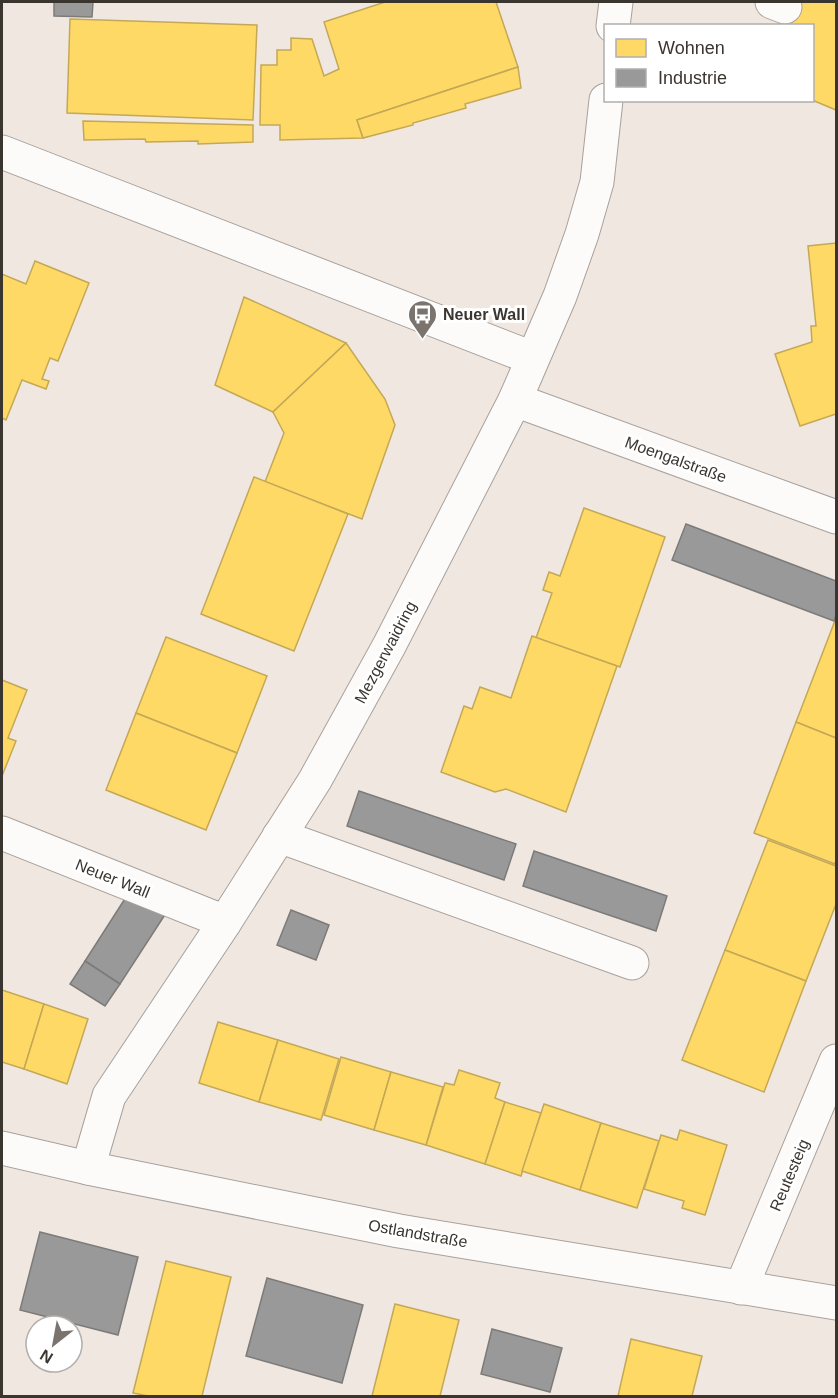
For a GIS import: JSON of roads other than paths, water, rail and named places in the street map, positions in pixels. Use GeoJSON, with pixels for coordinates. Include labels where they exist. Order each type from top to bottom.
{"type":"FeatureCollection","features":[{"type":"Feature","properties":{"kind":"street"},"geometry":{"type":"LineString","coordinates":[[614,24],[616,2]]}},
{"type":"Feature","properties":{"kind":"street","name":"Mezgerwaidring"},"geometry":{"type":"LineString","coordinates":[[88,1168],[109,1096],[225,922],[315,780],[389,646],[515,400],[560,296],[585,224],[597,182],[606,102]]}},
{"type":"Feature","properties":{"kind":"street"},"geometry":{"type":"LineString","coordinates":[[6,163],[532,358]]}},
{"type":"Feature","properties":{"kind":"street","name":"Moengalstraße"},"geometry":{"type":"LineString","coordinates":[[515,400],[837,517]]}},
{"type":"Feature","properties":{"kind":"street","name":"Neuer Wall"},"geometry":{"type":"LineString","coordinates":[[2,833],[225,922]]}},
{"type":"Feature","properties":{"kind":"street"},"geometry":{"type":"LineString","coordinates":[[279,836],[632,963]]}},
{"type":"Feature","properties":{"kind":"street","name":"Reutesteig"},"geometry":{"type":"LineString","coordinates":[[741,1288],[837,1061]]}},
{"type":"Feature","properties":{"kind":"street","name":"Ostlandstraße"},"geometry":{"type":"LineString","coordinates":[[2,1148],[88,1168],[399,1231],[837,1303]]}},
{"type":"Feature","properties":{"kind":"place","name":"Neuer Wall"},"geometry":{"type":"Point","coordinates":[422,340]}}]}
